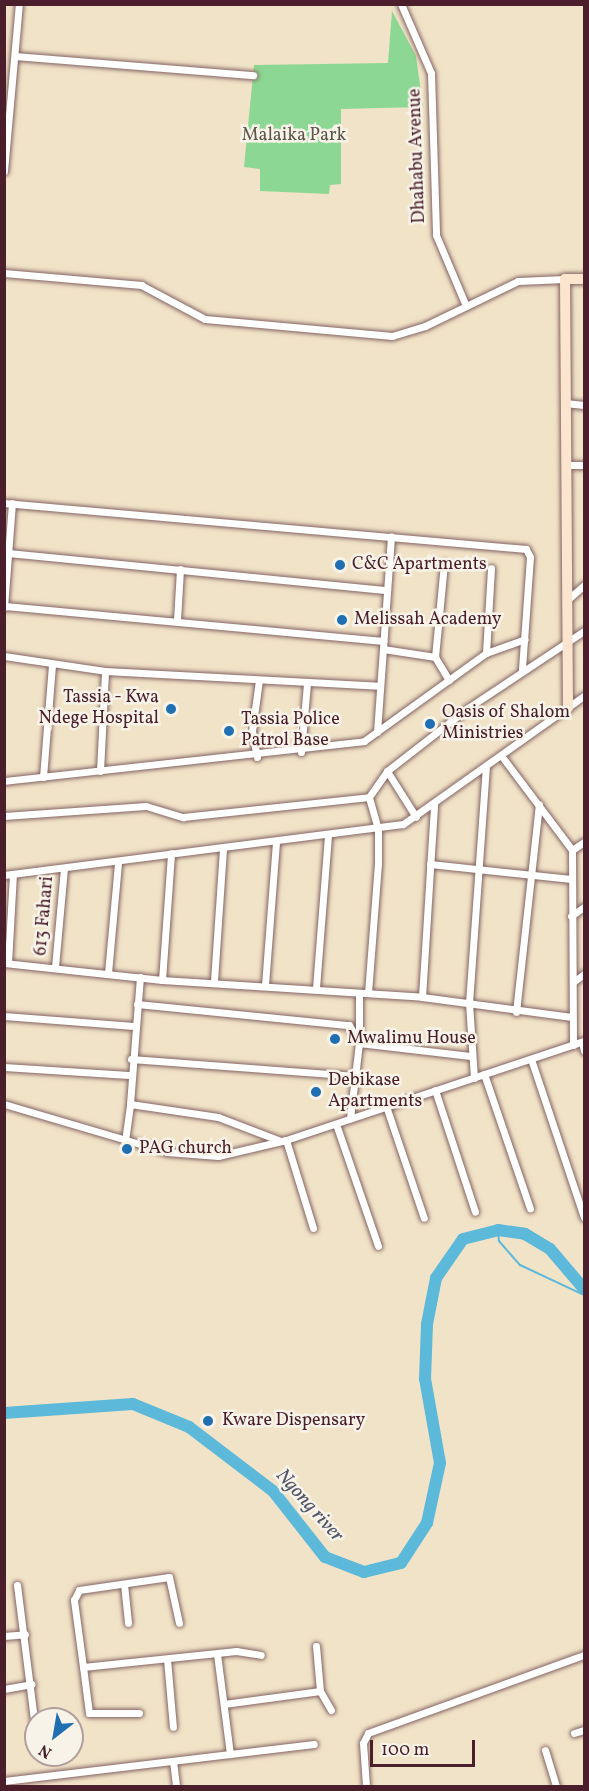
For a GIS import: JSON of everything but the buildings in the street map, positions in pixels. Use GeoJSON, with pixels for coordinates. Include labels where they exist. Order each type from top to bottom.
{"type":"FeatureCollection","features":[{"type":"Feature","properties":{"kind":"street"},"geometry":{"type":"LineString","coordinates":[[4,171],[19,4]]}},
{"type":"Feature","properties":{"kind":"street","name":"Dhahabu Avenue"},"geometry":{"type":"LineString","coordinates":[[401,4],[431,73],[436,235],[466,306]]}},
{"type":"Feature","properties":{"kind":"street"},"geometry":{"type":"LineString","coordinates":[[15,56],[253,75]]}},
{"type":"Feature","properties":{"kind":"street"},"geometry":{"type":"LineString","coordinates":[[4,273],[141,285],[204,319],[392,336],[466,306],[518,281],[585,279]]}},
{"type":"Feature","properties":{"kind":"street"},"geometry":{"type":"LineString","coordinates":[[565,279],[567,465],[565,644],[568,708]]}},
{"type":"Feature","properties":{"kind":"street"},"geometry":{"type":"LineString","coordinates":[[565,403],[585,405]]}},
{"type":"Feature","properties":{"kind":"street"},"geometry":{"type":"LineString","coordinates":[[567,465],[585,465]]}},
{"type":"Feature","properties":{"kind":"street"},"geometry":{"type":"LineString","coordinates":[[435,657],[383,645],[177,620],[5,607],[8,503],[526,549],[530,557],[522,669]]}},
{"type":"Feature","properties":{"kind":"street"},"geometry":{"type":"LineString","coordinates":[[376,732],[391,537]]}},
{"type":"Feature","properties":{"kind":"street"},"geometry":{"type":"LineString","coordinates":[[8,553],[387,590]]}},
{"type":"Feature","properties":{"kind":"street"},"geometry":{"type":"LineString","coordinates":[[444,563],[435,657],[448,680]]}},
{"type":"Feature","properties":{"kind":"street"},"geometry":{"type":"LineString","coordinates":[[486,653],[491,568]]}},
{"type":"Feature","properties":{"kind":"street"},"geometry":{"type":"LineString","coordinates":[[177,620],[180,570]]}},
{"type":"Feature","properties":{"kind":"street"},"geometry":{"type":"LineString","coordinates":[[567,600],[585,585]]}},
{"type":"Feature","properties":{"kind":"street"},"geometry":{"type":"LineString","coordinates":[[4,816],[146,806],[183,817],[369,796],[387,771],[522,669],[585,631]]}},
{"type":"Feature","properties":{"kind":"street"},"geometry":{"type":"LineString","coordinates":[[4,781],[257,757],[364,741],[486,653],[525,639]]}},
{"type":"Feature","properties":{"kind":"street"},"geometry":{"type":"LineString","coordinates":[[4,656],[105,671],[379,686]]}},
{"type":"Feature","properties":{"kind":"street"},"geometry":{"type":"LineString","coordinates":[[42,777],[52,664]]}},
{"type":"Feature","properties":{"kind":"street"},"geometry":{"type":"LineString","coordinates":[[100,771],[105,671]]}},
{"type":"Feature","properties":{"kind":"street"},"geometry":{"type":"LineString","coordinates":[[257,757],[252,731],[259,680]]}},
{"type":"Feature","properties":{"kind":"street"},"geometry":{"type":"LineString","coordinates":[[301,752],[307,682]]}},
{"type":"Feature","properties":{"kind":"street"},"geometry":{"type":"LineString","coordinates":[[4,875],[118,863],[171,853],[223,850],[378,829],[416,817],[434,806],[503,758],[585,696]]}},
{"type":"Feature","properties":{"kind":"street"},"geometry":{"type":"LineString","coordinates":[[503,758],[572,850],[573,1045]]}},
{"type":"Feature","properties":{"kind":"street"},"geometry":{"type":"LineString","coordinates":[[474,1078],[470,1056],[470,1003],[486,768]]}},
{"type":"Feature","properties":{"kind":"street"},"geometry":{"type":"LineString","coordinates":[[387,771],[416,817]]}},
{"type":"Feature","properties":{"kind":"street"},"geometry":{"type":"LineString","coordinates":[[368,993],[378,829],[369,796]]}},
{"type":"Feature","properties":{"kind":"street"},"geometry":{"type":"LineString","coordinates":[[516,1012],[538,804]]}},
{"type":"Feature","properties":{"kind":"street"},"geometry":{"type":"LineString","coordinates":[[422,997],[434,806]]}},
{"type":"Feature","properties":{"kind":"street"},"geometry":{"type":"LineString","coordinates":[[316,988],[328,836]]}},
{"type":"Feature","properties":{"kind":"street"},"geometry":{"type":"LineString","coordinates":[[572,850],[585,842]]}},
{"type":"Feature","properties":{"kind":"street"},"geometry":{"type":"LineString","coordinates":[[265,985],[276,843]]}},
{"type":"Feature","properties":{"kind":"street"},"geometry":{"type":"LineString","coordinates":[[214,981],[223,850]]}},
{"type":"Feature","properties":{"kind":"street"},"geometry":{"type":"LineString","coordinates":[[162,980],[171,853]]}},
{"type":"Feature","properties":{"kind":"street"},"geometry":{"type":"LineString","coordinates":[[108,972],[118,863]]}},
{"type":"Feature","properties":{"kind":"street"},"geometry":{"type":"LineString","coordinates":[[430,864],[532,871],[571,879]]}},
{"type":"Feature","properties":{"kind":"street","name":"613 Fahari"},"geometry":{"type":"LineString","coordinates":[[55,967],[64,868]]}},
{"type":"Feature","properties":{"kind":"street"},"geometry":{"type":"LineString","coordinates":[[13,874],[6,963],[108,972],[162,980],[316,988],[359,996],[368,993],[422,997],[516,1012],[572,1017]]}},
{"type":"Feature","properties":{"kind":"street"},"geometry":{"type":"LineString","coordinates":[[571,916],[585,907]]}},
{"type":"Feature","properties":{"kind":"street"},"geometry":{"type":"LineString","coordinates":[[573,982],[585,974]]}},
{"type":"Feature","properties":{"kind":"street"},"geometry":{"type":"LineString","coordinates":[[125,1141],[130,1104],[129,1075],[140,977]]}},
{"type":"Feature","properties":{"kind":"street"},"geometry":{"type":"LineString","coordinates":[[350,1118],[359,1043],[359,996]]}},
{"type":"Feature","properties":{"kind":"street"},"geometry":{"type":"LineString","coordinates":[[137,1004],[346,1024],[357,1032],[359,1043]]}},
{"type":"Feature","properties":{"kind":"street"},"geometry":{"type":"LineString","coordinates":[[4,1016],[134,1026]]}},
{"type":"Feature","properties":{"kind":"street"},"geometry":{"type":"LineString","coordinates":[[4,1104],[125,1141],[200,1157],[284,1141],[583,1041],[585,1051]]}},
{"type":"Feature","properties":{"kind":"street"},"geometry":{"type":"LineString","coordinates":[[359,1043],[470,1056]]}},
{"type":"Feature","properties":{"kind":"street"},"geometry":{"type":"LineString","coordinates":[[131,1059],[355,1076]]}},
{"type":"Feature","properties":{"kind":"street"},"geometry":{"type":"LineString","coordinates":[[531,1059],[584,1217]]}},
{"type":"Feature","properties":{"kind":"street"},"geometry":{"type":"LineString","coordinates":[[4,1067],[129,1075]]}},
{"type":"Feature","properties":{"kind":"street"},"geometry":{"type":"LineString","coordinates":[[484,1074],[530,1208]]}},
{"type":"Feature","properties":{"kind":"street"},"geometry":{"type":"LineString","coordinates":[[435,1090],[475,1212]]}},
{"type":"Feature","properties":{"kind":"street"},"geometry":{"type":"LineString","coordinates":[[130,1104],[218,1117],[284,1141]]}},
{"type":"Feature","properties":{"kind":"street"},"geometry":{"type":"LineString","coordinates":[[386,1106],[424,1218]]}},
{"type":"Feature","properties":{"kind":"street"},"geometry":{"type":"LineString","coordinates":[[336,1124],[378,1246]]}},
{"type":"Feature","properties":{"kind":"street"},"geometry":{"type":"LineString","coordinates":[[284,1141],[313,1228]]}},
{"type":"Feature","properties":{"kind":"street"},"geometry":{"type":"LineString","coordinates":[[139,1713],[89,1713],[75,1594],[169,1577],[179,1623]]}},
{"type":"Feature","properties":{"kind":"street"},"geometry":{"type":"LineString","coordinates":[[124,1584],[128,1623]]}},
{"type":"Feature","properties":{"kind":"street"},"geometry":{"type":"LineString","coordinates":[[17,1586],[34,1707]]}},
{"type":"Feature","properties":{"kind":"street"},"geometry":{"type":"LineString","coordinates":[[4,1636],[25,1634]]}},
{"type":"Feature","properties":{"kind":"street"},"geometry":{"type":"LineString","coordinates":[[316,1646],[320,1690],[332,1710]]}},
{"type":"Feature","properties":{"kind":"street"},"geometry":{"type":"LineString","coordinates":[[82,1667],[252,1650],[261,1655]]}},
{"type":"Feature","properties":{"kind":"street"},"geometry":{"type":"LineString","coordinates":[[217,1654],[230,1754]]}},
{"type":"Feature","properties":{"kind":"street"},"geometry":{"type":"LineString","coordinates":[[366,1786],[363,1743],[368,1732],[585,1655]]}},
{"type":"Feature","properties":{"kind":"street"},"geometry":{"type":"LineString","coordinates":[[167,1659],[172,1727]]}},
{"type":"Feature","properties":{"kind":"street"},"geometry":{"type":"LineString","coordinates":[[4,1689],[32,1684]]}},
{"type":"Feature","properties":{"kind":"street"},"geometry":{"type":"LineString","coordinates":[[224,1704],[320,1690]]}},
{"type":"Feature","properties":{"kind":"street"},"geometry":{"type":"LineString","coordinates":[[574,1733],[585,1730]]}},
{"type":"Feature","properties":{"kind":"street"},"geometry":{"type":"LineString","coordinates":[[4,1781],[314,1744]]}},
{"type":"Feature","properties":{"kind":"street"},"geometry":{"type":"LineString","coordinates":[[545,1750],[556,1786]]}},
{"type":"Feature","properties":{"kind":"street"},"geometry":{"type":"LineString","coordinates":[[173,1761],[177,1786]]}},
{"type":"Feature","properties":{"kind":"green space","name":"Malaika Park"},"geometry":{"type":"Polygon","coordinates":[[[392,11],[416,56],[423,107],[341,109],[341,184],[330,185],[329,194],[260,191],[260,169],[244,167],[254,65],[388,63],[392,11]]]}},
{"type":"Feature","properties":{"kind":"waterway","name":"Ngong river"},"geometry":{"type":"LineString","coordinates":[[498,1230],[499,1241],[520,1265],[584,1295]]}},
{"type":"Feature","properties":{"kind":"waterway","name":"Ngong river"},"geometry":{"type":"LineString","coordinates":[[4,1413],[133,1404],[189,1427],[273,1491],[325,1557],[364,1572],[401,1563],[427,1523],[440,1463],[425,1379],[427,1324],[436,1278],[463,1239],[498,1230],[525,1234],[550,1249],[584,1289]]}},
{"type":"Feature","properties":{"kind":"place","name":"C&C Apartments"},"geometry":{"type":"Point","coordinates":[340,565]}},
{"type":"Feature","properties":{"kind":"place","name":"Melissah Academy"},"geometry":{"type":"Point","coordinates":[342,620]}},
{"type":"Feature","properties":{"kind":"place","name":"Tassia - Kwa Ndege Hospital"},"geometry":{"type":"Point","coordinates":[171,709]}},
{"type":"Feature","properties":{"kind":"place","name":"Oasis of Shalom Ministries"},"geometry":{"type":"Point","coordinates":[430,724]}},
{"type":"Feature","properties":{"kind":"place","name":"Tassia Police Patrol Base"},"geometry":{"type":"Point","coordinates":[229,731]}},
{"type":"Feature","properties":{"kind":"place","name":"Mwalimu House"},"geometry":{"type":"Point","coordinates":[335,1039]}},
{"type":"Feature","properties":{"kind":"place","name":"Debikase Apartments"},"geometry":{"type":"Point","coordinates":[316,1092]}},
{"type":"Feature","properties":{"kind":"place","name":"PAG church"},"geometry":{"type":"Point","coordinates":[127,1149]}},
{"type":"Feature","properties":{"kind":"place","name":"Kware Dispensary"},"geometry":{"type":"Point","coordinates":[208,1421]}}]}
